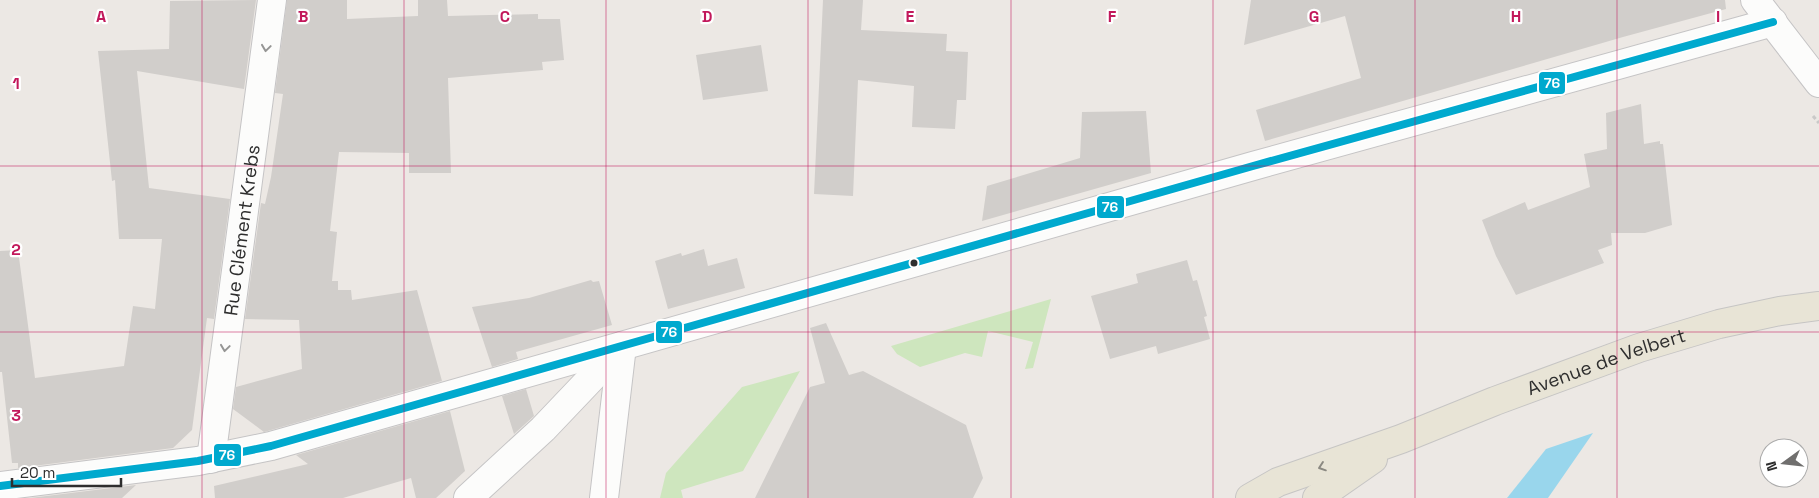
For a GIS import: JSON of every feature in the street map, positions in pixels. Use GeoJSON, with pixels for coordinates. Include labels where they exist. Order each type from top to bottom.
{"type":"FeatureCollection","features":[{"type":"Feature","properties":{"kind":"main road","name":"Avenue de Velbert"},"geometry":{"type":"LineString","coordinates":[[1250,498],[1278,482],[1401,439],[1494,401],[1639,348],[1719,324],[1780,311],[1819,306]]}},
{"type":"Feature","properties":{"kind":"main road","name":"Avenue de Velbert"},"geometry":{"type":"LineString","coordinates":[[1316,498],[1401,439]]}},
{"type":"Feature","properties":{"kind":"street","name":"Rue Clément Krebs"},"geometry":{"type":"LineString","coordinates":[[211,459],[272,0]]}},
{"type":"Feature","properties":{"kind":"street"},"geometry":{"type":"LineString","coordinates":[[1755,0],[1819,83]]}},
{"type":"Feature","properties":{"kind":"street"},"geometry":{"type":"LineString","coordinates":[[0,486],[211,459],[271,446],[1253,166],[1773,22]]}},
{"type":"Feature","properties":{"kind":"street"},"geometry":{"type":"LineString","coordinates":[[468,498],[543,429],[622,346]]}},
{"type":"Feature","properties":{"kind":"street"},"geometry":{"type":"LineString","coordinates":[[604,498],[622,346]]}},
{"type":"Feature","properties":{"kind":"green space"},"geometry":{"type":"Polygon","coordinates":[[[1051,299],[1033,368],[1025,369],[1033,342],[988,331],[982,357],[965,353],[920,367],[897,354],[891,346],[1051,299]]]}},
{"type":"Feature","properties":{"kind":"green space"},"geometry":{"type":"Polygon","coordinates":[[[800,371],[743,471],[681,490],[683,498],[660,498],[666,473],[742,387],[800,371]]]}},
{"type":"Feature","properties":{"kind":"water"},"geometry":{"type":"Polygon","coordinates":[[[1593,433],[1548,498],[1507,498],[1546,449],[1593,433]]]}},
{"type":"Feature","properties":{"kind":"building"},"geometry":{"type":"Polygon","coordinates":[[[256,0],[244,89],[137,71],[149,188],[230,199],[214,319],[207,318],[192,430],[173,448],[18,468],[18,463],[12,463],[2,372],[0,372],[0,251],[18,250],[35,378],[124,366],[133,306],[155,309],[162,239],[119,239],[115,180],[112,181],[98,51],[169,49],[170,1],[256,0]]]}},
{"type":"Feature","properties":{"kind":"building"},"geometry":{"type":"Polygon","coordinates":[[[287,0],[347,0],[347,19],[418,16],[418,0],[447,0],[448,16],[538,14],[538,19],[560,19],[564,60],[542,62],[543,70],[448,78],[451,173],[409,173],[409,153],[339,152],[330,231],[337,232],[332,281],[338,281],[338,290],[351,290],[352,300],[417,290],[442,381],[264,432],[233,409],[236,387],[302,369],[299,320],[245,319],[261,203],[265,204],[271,177],[283,94],[275,93],[287,0]]]}},
{"type":"Feature","properties":{"kind":"building"},"geometry":{"type":"Polygon","coordinates":[[[823,0],[863,0],[861,30],[947,34],[946,51],[968,52],[966,100],[957,100],[955,129],[912,127],[914,86],[858,80],[853,196],[814,194],[823,0]]]}},
{"type":"Feature","properties":{"kind":"building"},"geometry":{"type":"Polygon","coordinates":[[[1251,0],[1725,0],[1726,9],[1265,141],[1256,110],[1361,78],[1345,16],[1244,45],[1251,0]]]}},
{"type":"Feature","properties":{"kind":"building"},"geometry":{"type":"Polygon","coordinates":[[[761,45],[768,91],[703,100],[696,55],[761,45]]]}},
{"type":"Feature","properties":{"kind":"building"},"geometry":{"type":"Polygon","coordinates":[[[1641,104],[1644,144],[1660,141],[1660,144],[1663,144],[1672,225],[1645,233],[1611,233],[1612,245],[1598,250],[1604,263],[1516,295],[1496,256],[1482,220],[1525,202],[1528,210],[1590,187],[1584,154],[1607,149],[1606,113],[1641,104]]]}},
{"type":"Feature","properties":{"kind":"building"},"geometry":{"type":"Polygon","coordinates":[[[1146,111],[1151,173],[982,221],[987,186],[1080,158],[1082,112],[1146,111]]]}},
{"type":"Feature","properties":{"kind":"building"},"geometry":{"type":"Polygon","coordinates":[[[704,249],[708,266],[737,258],[745,288],[668,309],[655,261],[681,253],[682,256],[704,249]]]}},
{"type":"Feature","properties":{"kind":"building"},"geometry":{"type":"Polygon","coordinates":[[[1187,260],[1193,281],[1197,280],[1207,316],[1204,317],[1210,339],[1158,354],[1156,346],[1110,359],[1091,296],[1138,283],[1136,274],[1187,260]]]}},
{"type":"Feature","properties":{"kind":"building"},"geometry":{"type":"Polygon","coordinates":[[[591,280],[593,282],[599,281],[612,325],[516,352],[518,359],[492,367],[472,307],[529,298],[591,280]]]}},
{"type":"Feature","properties":{"kind":"building"},"geometry":{"type":"Polygon","coordinates":[[[826,323],[849,375],[863,371],[966,425],[983,478],[973,498],[755,498],[810,387],[825,383],[810,328],[826,323]]]}},
{"type":"Feature","properties":{"kind":"building"},"geometry":{"type":"Polygon","coordinates":[[[526,389],[534,416],[514,434],[502,396],[526,389]]]}},
{"type":"Feature","properties":{"kind":"building"},"geometry":{"type":"Polygon","coordinates":[[[450,411],[465,471],[436,498],[416,498],[411,478],[343,498],[215,498],[214,486],[308,464],[296,455],[450,411]]]}},
{"type":"Feature","properties":{"kind":"building"},"geometry":{"type":"Polygon","coordinates":[[[136,485],[122,498],[30,498],[136,485]]]}},
{"type":"Feature","properties":{"kind":"transit line","name":"76"},"geometry":{"type":"LineString","coordinates":[[0,486],[198,461],[271,446],[1253,166],[1773,22]]}}]}
